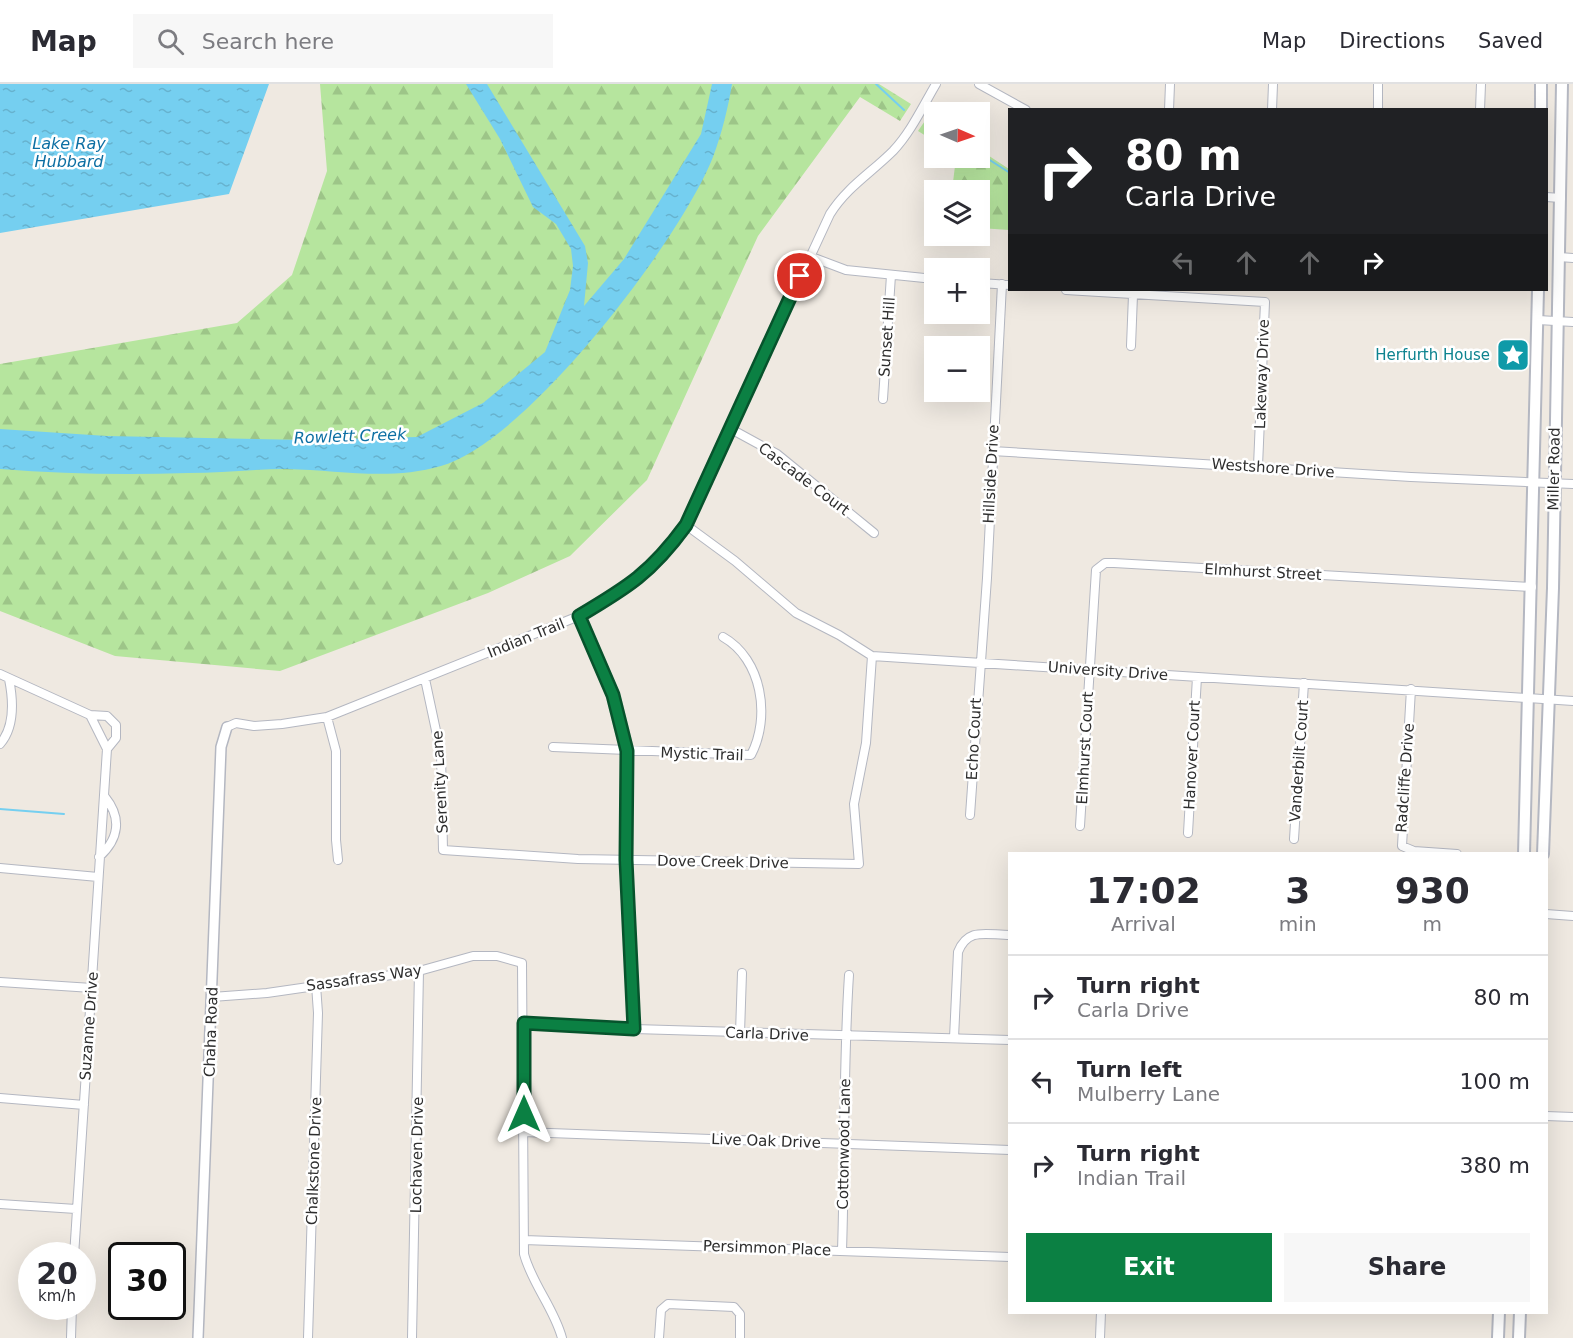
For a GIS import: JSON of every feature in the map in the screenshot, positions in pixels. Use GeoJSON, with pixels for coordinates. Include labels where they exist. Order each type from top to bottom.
{"type":"FeatureCollection","features":[{"type":"Feature","properties":{"kind":"main road"},"geometry":{"type":"LineString","coordinates":[[1541,84],[1541,108]]}},
{"type":"Feature","properties":{"kind":"main road","name":"Miller Road"},"geometry":{"type":"LineString","coordinates":[[1543,852],[1549,699],[1562,84]]}},
{"type":"Feature","properties":{"kind":"main road","name":"Miller Road"},"geometry":{"type":"LineString","coordinates":[[1524,852],[1539,291]]}},
{"type":"Feature","properties":{"kind":"main road"},"geometry":{"type":"LineString","coordinates":[[1538,326],[1556,326]]}},
{"type":"Feature","properties":{"kind":"main road"},"geometry":{"type":"LineString","coordinates":[[1536,404],[1555,403]]}},
{"type":"Feature","properties":{"kind":"main road"},"geometry":{"type":"LineString","coordinates":[[1498,1338],[1499,1314]]}},
{"type":"Feature","properties":{"kind":"main road"},"geometry":{"type":"LineString","coordinates":[[1519,1338],[1520,1314]]}},
{"type":"Feature","properties":{"kind":"street","name":"Indian Trail"},"geometry":{"type":"LineString","coordinates":[[226,728],[236,723],[282,724],[327,717],[425,679],[579,616],[633,584],[662,558],[686,525],[809,256],[842,196],[893,151],[936,84]]}},
{"type":"Feature","properties":{"kind":"street"},"geometry":{"type":"LineString","coordinates":[[979,84],[1022,108]]}},
{"type":"Feature","properties":{"kind":"street"},"geometry":{"type":"LineString","coordinates":[[1169,108],[1170,84]]}},
{"type":"Feature","properties":{"kind":"street"},"geometry":{"type":"LineString","coordinates":[[1272,108],[1273,84]]}},
{"type":"Feature","properties":{"kind":"street"},"geometry":{"type":"LineString","coordinates":[[1377,108],[1378,84]]}},
{"type":"Feature","properties":{"kind":"street"},"geometry":{"type":"LineString","coordinates":[[1480,108],[1481,84]]}},
{"type":"Feature","properties":{"kind":"street"},"geometry":{"type":"LineString","coordinates":[[1548,197],[1561,198]]}},
{"type":"Feature","properties":{"kind":"street"},"geometry":{"type":"LineString","coordinates":[[809,256],[846,270],[924,278]]}},
{"type":"Feature","properties":{"kind":"street"},"geometry":{"type":"LineString","coordinates":[[1559,257],[1573,258]]}},
{"type":"Feature","properties":{"kind":"street","name":"Sunset Hill"},"geometry":{"type":"LineString","coordinates":[[884,399],[891,275]]}},
{"type":"Feature","properties":{"kind":"street"},"geometry":{"type":"LineString","coordinates":[[990,284],[1006,285]]}},
{"type":"Feature","properties":{"kind":"street","name":"Hillside Drive"},"geometry":{"type":"LineString","coordinates":[[979,663],[987,578],[992,452],[1006,285]]}},
{"type":"Feature","properties":{"kind":"street","name":"Lakeway Drive"},"geometry":{"type":"LineString","coordinates":[[1079,291],[1265,302],[1258,466]]}},
{"type":"Feature","properties":{"kind":"street"},"geometry":{"type":"LineString","coordinates":[[1131,346],[1133,295]]}},
{"type":"Feature","properties":{"kind":"street"},"geometry":{"type":"LineString","coordinates":[[1556,326],[1573,322]]}},
{"type":"Feature","properties":{"kind":"street","name":"Cascade Court"},"geometry":{"type":"LineString","coordinates":[[731,429],[777,454],[874,533]]}},
{"type":"Feature","properties":{"kind":"street","name":"Westshore Drive"},"geometry":{"type":"LineString","coordinates":[[992,452],[1573,484]]}},
{"type":"Feature","properties":{"kind":"street","name":"University Drive"},"geometry":{"type":"LineString","coordinates":[[686,525],[735,561],[796,613],[839,635],[872,656],[1573,700]]}},
{"type":"Feature","properties":{"kind":"street","name":"Elmhurst Street"},"geometry":{"type":"LineString","coordinates":[[1089,670],[1096,570],[1105,563],[1532,587]]}},
{"type":"Feature","properties":{"kind":"street"},"geometry":{"type":"LineString","coordinates":[[579,616],[613,695],[627,751],[626,860],[634,1029]]}},
{"type":"Feature","properties":{"kind":"street","name":"Mystic Trail"},"geometry":{"type":"LineString","coordinates":[[627,751],[751,755],[756,746],[760,726],[759,686],[748,660],[734,643],[723,637]]}},
{"type":"Feature","properties":{"kind":"street","name":"Dove Creek Drive"},"geometry":{"type":"LineString","coordinates":[[443,850],[626,860],[859,864],[854,804],[866,743],[872,656]]}},
{"type":"Feature","properties":{"kind":"street","name":"Echo Court"},"geometry":{"type":"LineString","coordinates":[[970,815],[979,663]]}},
{"type":"Feature","properties":{"kind":"street","name":"Elmhurst Court"},"geometry":{"type":"LineString","coordinates":[[1080,826],[1089,670]]}},
{"type":"Feature","properties":{"kind":"street","name":"Suzanne Drive"},"geometry":{"type":"LineString","coordinates":[[0,674],[90,715],[107,716],[116,725],[116,738],[107,749],[75,1242]]}},
{"type":"Feature","properties":{"kind":"street","name":"Hanover Court"},"geometry":{"type":"LineString","coordinates":[[1188,833],[1197,677]]}},
{"type":"Feature","properties":{"kind":"street"},"geometry":{"type":"LineString","coordinates":[[0,744],[10,720],[13,701],[9,679]]}},
{"type":"Feature","properties":{"kind":"street","name":"Serenity Lane"},"geometry":{"type":"LineString","coordinates":[[425,679],[441,753],[443,850]]}},
{"type":"Feature","properties":{"kind":"street","name":"Vanderbilt Court"},"geometry":{"type":"LineString","coordinates":[[1294,839],[1304,683]]}},
{"type":"Feature","properties":{"kind":"street","name":"Radcliffe Drive"},"geometry":{"type":"LineString","coordinates":[[1411,689],[1402,846],[1414,851],[1428,852]]}},
{"type":"Feature","properties":{"kind":"street"},"geometry":{"type":"LineString","coordinates":[[90,715],[107,749]]}},
{"type":"Feature","properties":{"kind":"street"},"geometry":{"type":"LineString","coordinates":[[327,717],[336,751],[338,860]]}},
{"type":"Feature","properties":{"kind":"street","name":"Chaha Road"},"geometry":{"type":"LineString","coordinates":[[198,1338],[221,747],[226,728]]}},
{"type":"Feature","properties":{"kind":"street"},"geometry":{"type":"LineString","coordinates":[[553,747],[627,751]]}},
{"type":"Feature","properties":{"kind":"street"},"geometry":{"type":"LineString","coordinates":[[99,857],[112,845],[117,825],[115,813],[105,797]]}},
{"type":"Feature","properties":{"kind":"street"},"geometry":{"type":"LineString","coordinates":[[0,868],[98,877]]}},
{"type":"Feature","properties":{"kind":"street"},"geometry":{"type":"LineString","coordinates":[[1548,914],[1573,916]]}},
{"type":"Feature","properties":{"kind":"street"},"geometry":{"type":"LineString","coordinates":[[954,1038],[958,952],[965,937],[973,934],[1008,935]]}},
{"type":"Feature","properties":{"kind":"street","name":"Sassafrass Way"},"geometry":{"type":"LineString","coordinates":[[212,997],[267,993],[419,971],[473,957],[515,959],[522,963],[524,971],[524,1023]]}},
{"type":"Feature","properties":{"kind":"street","name":"Lochaven Drive"},"geometry":{"type":"LineString","coordinates":[[412,1338],[417,1173],[419,971]]}},
{"type":"Feature","properties":{"kind":"street"},"geometry":{"type":"LineString","coordinates":[[740,1033],[742,973]]}},
{"type":"Feature","properties":{"kind":"street","name":"Cottonwood Lane"},"geometry":{"type":"LineString","coordinates":[[842,1251],[845,1036],[849,975]]}},
{"type":"Feature","properties":{"kind":"street"},"geometry":{"type":"LineString","coordinates":[[0,982],[92,988]]}},
{"type":"Feature","properties":{"kind":"street","name":"Chalkstone Drive"},"geometry":{"type":"LineString","coordinates":[[308,1338],[318,1013],[316,985]]}},
{"type":"Feature","properties":{"kind":"street"},"geometry":{"type":"LineString","coordinates":[[524,1023],[524,1240],[527,1266],[558,1324],[562,1338]]}},
{"type":"Feature","properties":{"kind":"street","name":"Carla Drive"},"geometry":{"type":"LineString","coordinates":[[524,1023],[740,1033],[1008,1040]]}},
{"type":"Feature","properties":{"kind":"street"},"geometry":{"type":"LineString","coordinates":[[0,1098],[84,1105]]}},
{"type":"Feature","properties":{"kind":"street"},"geometry":{"type":"LineString","coordinates":[[1548,1116],[1573,1118]]}},
{"type":"Feature","properties":{"kind":"street","name":"Live Oak Drive"},"geometry":{"type":"LineString","coordinates":[[524,1132],[1008,1150]]}},
{"type":"Feature","properties":{"kind":"street"},"geometry":{"type":"LineString","coordinates":[[0,1204],[76,1209]]}},
{"type":"Feature","properties":{"kind":"street","name":"Persimmon Place"},"geometry":{"type":"LineString","coordinates":[[524,1240],[1008,1257]]}},
{"type":"Feature","properties":{"kind":"street"},"geometry":{"type":"LineString","coordinates":[[659,1338],[661,1310],[668,1304],[734,1307],[740,1314],[740,1338]]}},
{"type":"Feature","properties":{"kind":"street"},"geometry":{"type":"LineString","coordinates":[[1100,1338],[1101,1314]]}},
{"type":"Feature","properties":{"kind":"street"},"geometry":{"type":"LineString","coordinates":[[71,1338],[72,1320]]}},
{"type":"Feature","properties":{"kind":"green space"},"geometry":{"type":"Polygon","coordinates":[[[320,84],[879,84],[911,104],[900,121],[860,97],[758,236],[647,480],[570,556],[488,593],[280,671],[115,656],[0,611],[0,364],[237,323],[292,275],[327,171],[320,84]]]}},
{"type":"Feature","properties":{"kind":"green space"},"geometry":{"type":"Polygon","coordinates":[[[924,122],[924,135],[918,131],[924,122]]]}},
{"type":"Feature","properties":{"kind":"green space"},"geometry":{"type":"Polygon","coordinates":[[[990,157],[1008,168],[1008,230],[990,229],[990,180],[953,180],[955,168],[990,168],[990,157]]]}},
{"type":"Feature","properties":{"kind":"water","name":"Lake Ray Hubbard"},"geometry":{"type":"Polygon","coordinates":[[[0,84],[269,84],[229,194],[0,233],[0,84]]]}},
{"type":"Feature","properties":{"kind":"water"},"geometry":{"type":"Polygon","coordinates":[[[466,84],[487,84],[585,246],[588,263],[584,306],[624,259],[701,134],[712,84],[732,84],[713,157],[696,193],[669,236],[636,284],[597,333],[556,379],[515,419],[476,449],[441,466],[403,473],[364,474],[287,469],[118,474],[0,469],[0,429],[107,436],[306,440],[417,437],[483,403],[545,352],[570,290],[573,266],[571,249],[556,224],[533,207],[500,139],[466,84]]]}},
{"type":"Feature","properties":{"kind":"waterway"},"geometry":{"type":"LineString","coordinates":[[876,84],[904,110]]}},
{"type":"Feature","properties":{"kind":"waterway"},"geometry":{"type":"LineString","coordinates":[[990,160],[1008,172]]}},
{"type":"Feature","properties":{"kind":"waterway"},"geometry":{"type":"LineString","coordinates":[[0,809],[64,814]]}},
{"type":"Feature","properties":{"kind":"place","name":"Herfurth House"},"geometry":{"type":"Point","coordinates":[1513,355]}},
{"type":"Feature","properties":{"kind":"route"},"geometry":{"type":"LineString","coordinates":[[524,1114],[524,1023],[634,1029],[626,860],[627,751],[613,695],[579,616],[633,584],[662,558],[686,525],[800,276]]}},
{"type":"Feature","properties":{"kind":"water label","name":"Rowlett Creek"},"geometry":{"type":"Point","coordinates":[350,436]}}]}
